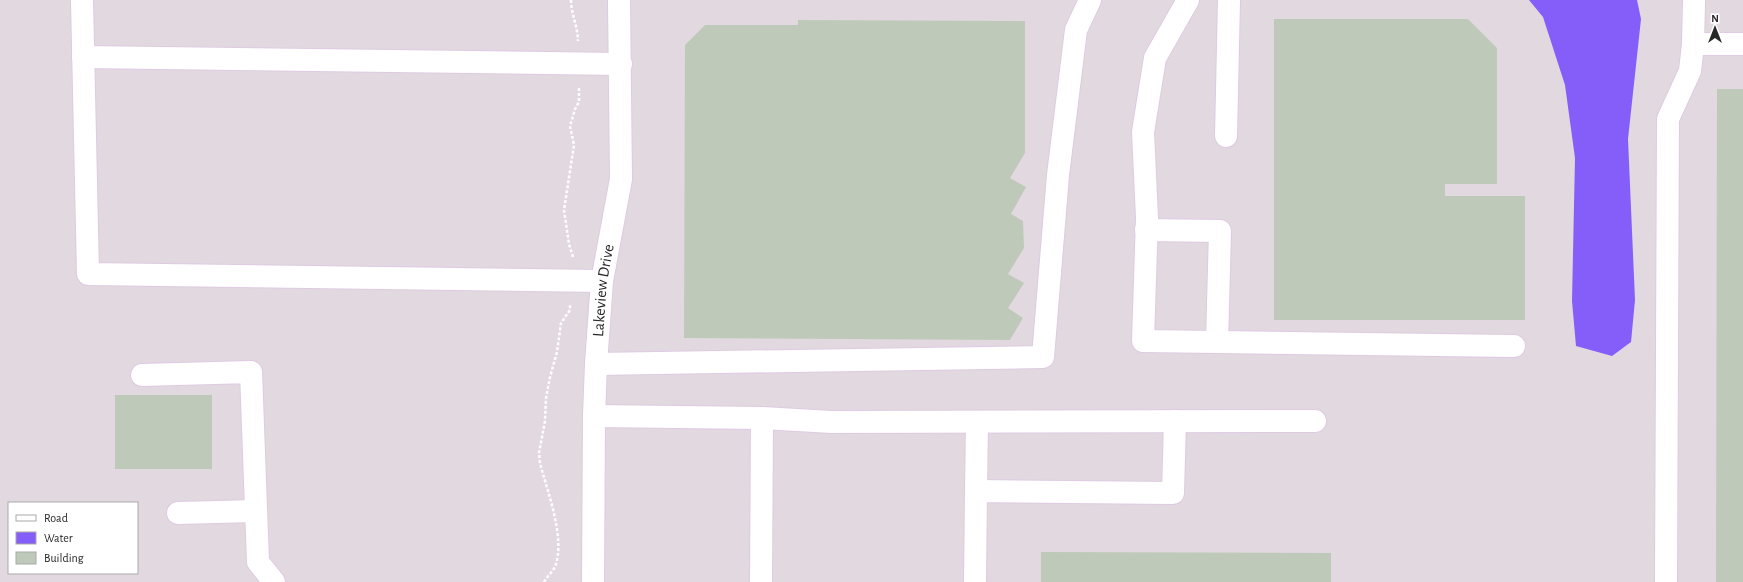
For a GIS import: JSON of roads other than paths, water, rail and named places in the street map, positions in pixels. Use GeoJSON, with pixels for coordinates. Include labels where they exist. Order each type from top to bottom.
{"type":"FeatureCollection","features":[{"type":"Feature","properties":{"kind":"street"},"geometry":{"type":"LineString","coordinates":[[82,0],[88,274],[602,281]]}},
{"type":"Feature","properties":{"kind":"street","name":"Lakeview Drive"},"geometry":{"type":"LineString","coordinates":[[593,582],[594,416],[596,364],[602,281],[621,179],[621,64],[619,0]]}},
{"type":"Feature","properties":{"kind":"street"},"geometry":{"type":"LineString","coordinates":[[596,364],[1043,357],[1058,175],[1076,30],[1090,0]]}},
{"type":"Feature","properties":{"kind":"street"},"geometry":{"type":"LineString","coordinates":[[1188,0],[1155,58],[1143,132],[1146,230],[1143,341],[1514,346]]}},
{"type":"Feature","properties":{"kind":"street"},"geometry":{"type":"LineString","coordinates":[[1226,136],[1229,0]]}},
{"type":"Feature","properties":{"kind":"street"},"geometry":{"type":"LineString","coordinates":[[1666,582],[1668,119],[1690,71],[1693,44],[1694,0]]}},
{"type":"Feature","properties":{"kind":"street"},"geometry":{"type":"LineString","coordinates":[[1693,44],[1743,44]]}},
{"type":"Feature","properties":{"kind":"street"},"geometry":{"type":"LineString","coordinates":[[83,56],[621,64]]}},
{"type":"Feature","properties":{"kind":"street"},"geometry":{"type":"LineString","coordinates":[[1146,230],[1220,231],[1217,342]]}},
{"type":"Feature","properties":{"kind":"street"},"geometry":{"type":"LineString","coordinates":[[142,375],[251,372],[258,562],[274,582]]}},
{"type":"Feature","properties":{"kind":"street"},"geometry":{"type":"LineString","coordinates":[[594,416],[762,418],[832,422],[1315,421]]}},
{"type":"Feature","properties":{"kind":"street"},"geometry":{"type":"LineString","coordinates":[[761,582],[762,418]]}},
{"type":"Feature","properties":{"kind":"street"},"geometry":{"type":"LineString","coordinates":[[976,490],[1173,494],[1175,421]]}},
{"type":"Feature","properties":{"kind":"street"},"geometry":{"type":"LineString","coordinates":[[975,582],[977,422]]}},
{"type":"Feature","properties":{"kind":"street"},"geometry":{"type":"LineString","coordinates":[[178,513],[256,511]]}},
{"type":"Feature","properties":{"kind":"water"},"geometry":{"type":"Polygon","coordinates":[[[1529,0],[1637,0],[1641,19],[1628,139],[1635,300],[1631,342],[1612,356],[1576,346],[1572,301],[1575,158],[1565,85],[1543,17],[1529,0]]]}}]}
